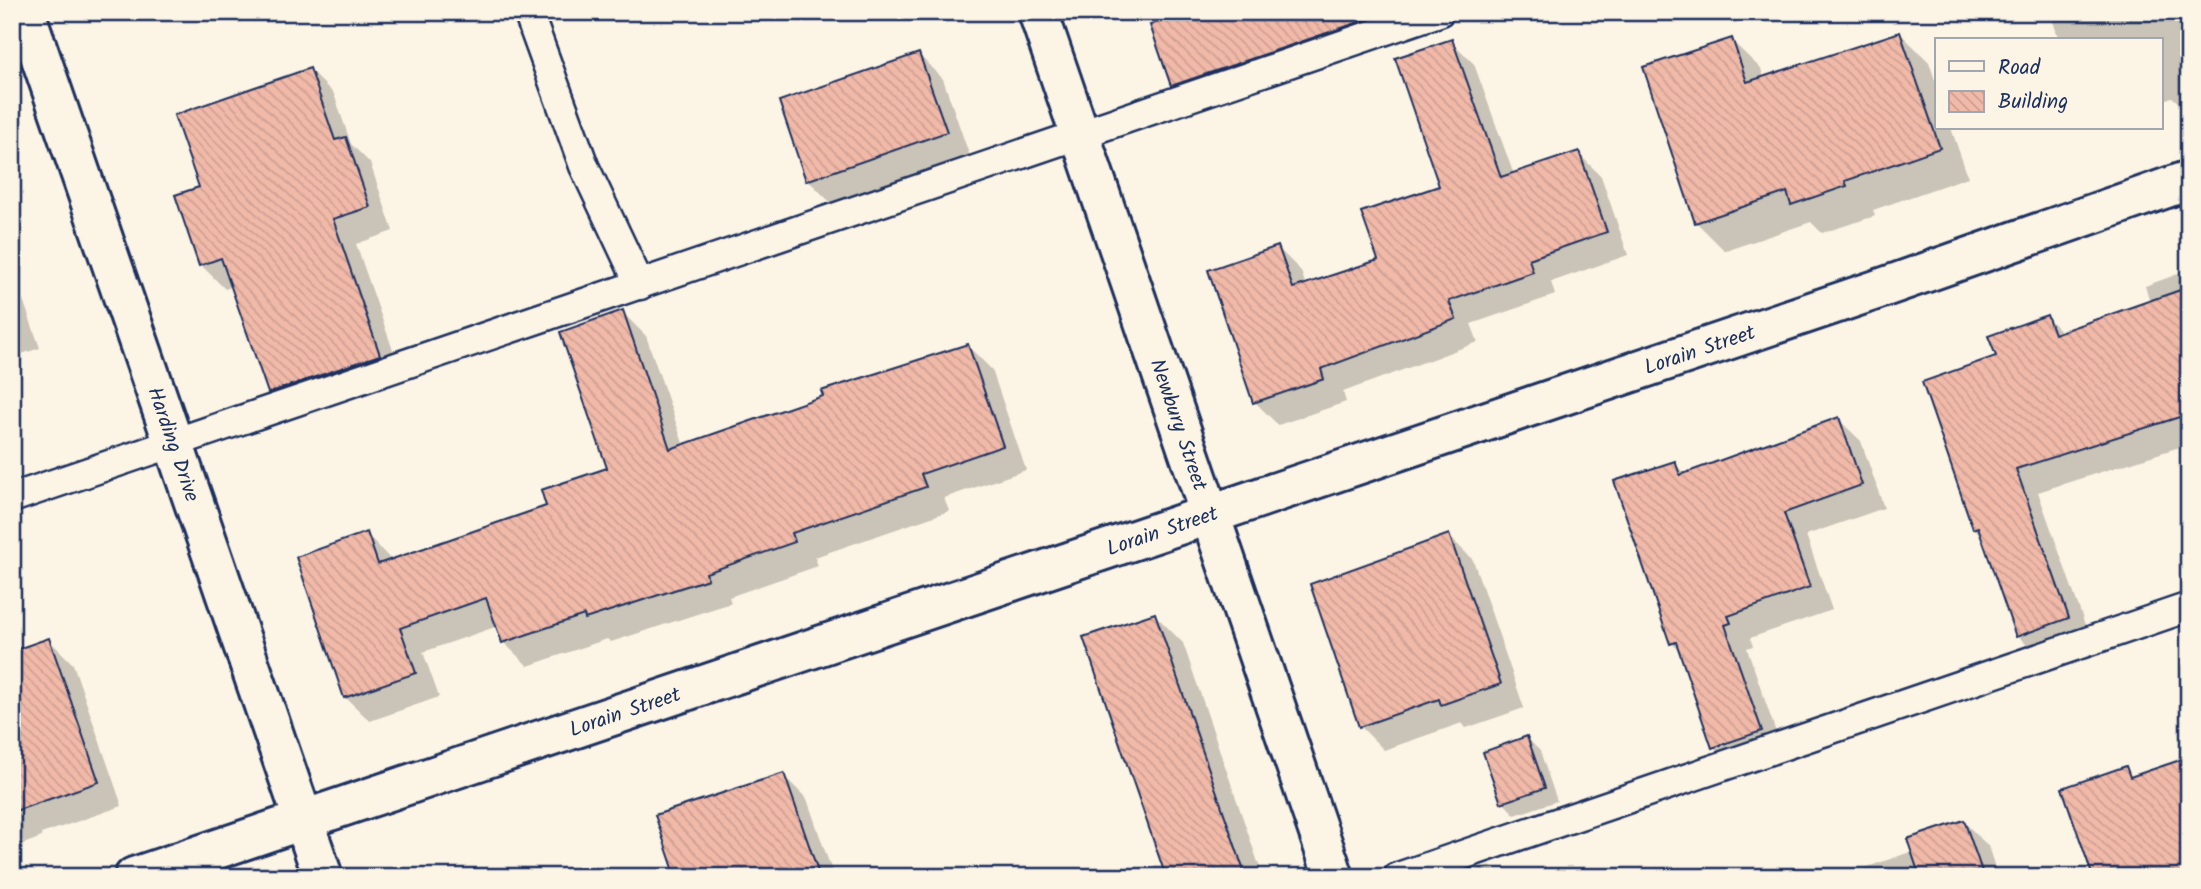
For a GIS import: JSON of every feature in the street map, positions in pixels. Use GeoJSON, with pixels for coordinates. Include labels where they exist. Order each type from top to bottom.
{"type":"FeatureCollection","features":[{"type":"Feature","properties":{"kind":"street","name":"Harding Drive"},"geometry":{"type":"LineString","coordinates":[[25,12],[323,877]]}},
{"type":"Feature","properties":{"kind":"street","name":"Newbury Street"},"geometry":{"type":"LineString","coordinates":[[1038,12],[1334,877]]}},
{"type":"Feature","properties":{"kind":"street","name":"Lorain Street"},"geometry":{"type":"LineString","coordinates":[[134,877],[1876,290],[2189,180]]}},
{"type":"Feature","properties":{"kind":"lane"},"geometry":{"type":"LineString","coordinates":[[528,12],[584,166],[640,285]]}},
{"type":"Feature","properties":{"kind":"lane"},"geometry":{"type":"LineString","coordinates":[[12,498],[1080,135],[1426,14]]}},
{"type":"Feature","properties":{"kind":"lane"},"geometry":{"type":"LineString","coordinates":[[1398,877],[2189,607]]}},
{"type":"Feature","properties":{"kind":"building"},"geometry":{"type":"Polygon","coordinates":[[[1188,12],[1373,12],[1374,17],[1171,86],[1150,25],[1188,12]]]}},
{"type":"Feature","properties":{"kind":"building"},"geometry":{"type":"Polygon","coordinates":[[[1900,32],[1940,148],[1845,181],[1847,186],[1791,205],[1787,192],[1695,223],[1643,67],[1732,38],[1747,82],[1900,32]]]}},
{"type":"Feature","properties":{"kind":"building"},"geometry":{"type":"Polygon","coordinates":[[[1452,39],[1501,177],[1579,151],[1607,232],[1529,259],[1533,272],[1449,301],[1456,319],[1321,369],[1324,379],[1253,403],[1208,270],[1278,246],[1293,288],[1378,260],[1361,212],[1439,186],[1395,58],[1452,39]]]}},
{"type":"Feature","properties":{"kind":"building"},"geometry":{"type":"Polygon","coordinates":[[[919,53],[947,132],[806,181],[779,101],[919,53]]]}},
{"type":"Feature","properties":{"kind":"building"},"geometry":{"type":"Polygon","coordinates":[[[310,68],[335,140],[346,137],[370,207],[333,219],[380,355],[268,393],[221,258],[199,266],[175,195],[199,187],[174,115],[310,68]]]}},
{"type":"Feature","properties":{"kind":"building"},"geometry":{"type":"Polygon","coordinates":[[[2189,287],[2189,414],[2016,469],[2069,618],[2016,637],[1978,527],[1973,529],[1922,382],[1996,356],[1988,336],[2047,315],[2054,334],[2189,287]]]}},
{"type":"Feature","properties":{"kind":"building"},"geometry":{"type":"Polygon","coordinates":[[[623,310],[670,449],[823,396],[821,391],[968,344],[1003,446],[921,474],[926,487],[792,533],[795,542],[706,573],[708,579],[585,619],[584,615],[502,643],[486,598],[400,628],[416,673],[344,698],[296,557],[367,532],[378,564],[546,506],[541,490],[607,468],[560,332],[623,310]]]}},
{"type":"Feature","properties":{"kind":"building"},"geometry":{"type":"Polygon","coordinates":[[[1839,417],[1862,485],[1784,513],[1810,587],[1728,616],[1731,623],[1725,625],[1762,731],[1712,748],[1676,642],[1670,644],[1614,481],[1675,461],[1680,475],[1839,417]]]}},
{"type":"Feature","properties":{"kind":"building"},"geometry":{"type":"Polygon","coordinates":[[[1449,534],[1501,684],[1441,705],[1439,699],[1359,727],[1310,584],[1449,534]]]}},
{"type":"Feature","properties":{"kind":"building"},"geometry":{"type":"Polygon","coordinates":[[[1155,613],[1246,877],[1166,877],[1083,637],[1155,613]]]}},
{"type":"Feature","properties":{"kind":"building"},"geometry":{"type":"Polygon","coordinates":[[[49,638],[99,782],[12,812],[12,651],[49,638]]]}},
{"type":"Feature","properties":{"kind":"building"},"geometry":{"type":"Polygon","coordinates":[[[1527,736],[1545,788],[1501,803],[1483,752],[1527,736]]]}},
{"type":"Feature","properties":{"kind":"building"},"geometry":{"type":"Polygon","coordinates":[[[2189,757],[2189,877],[2093,877],[2062,788],[2126,766],[2130,777],[2189,757]]]}},
{"type":"Feature","properties":{"kind":"building"},"geometry":{"type":"Polygon","coordinates":[[[784,773],[820,877],[676,877],[655,815],[784,773]]]}},
{"type":"Feature","properties":{"kind":"building"},"geometry":{"type":"Polygon","coordinates":[[[1964,820],[1984,877],[1920,877],[1907,839],[1964,820]]]}}]}
